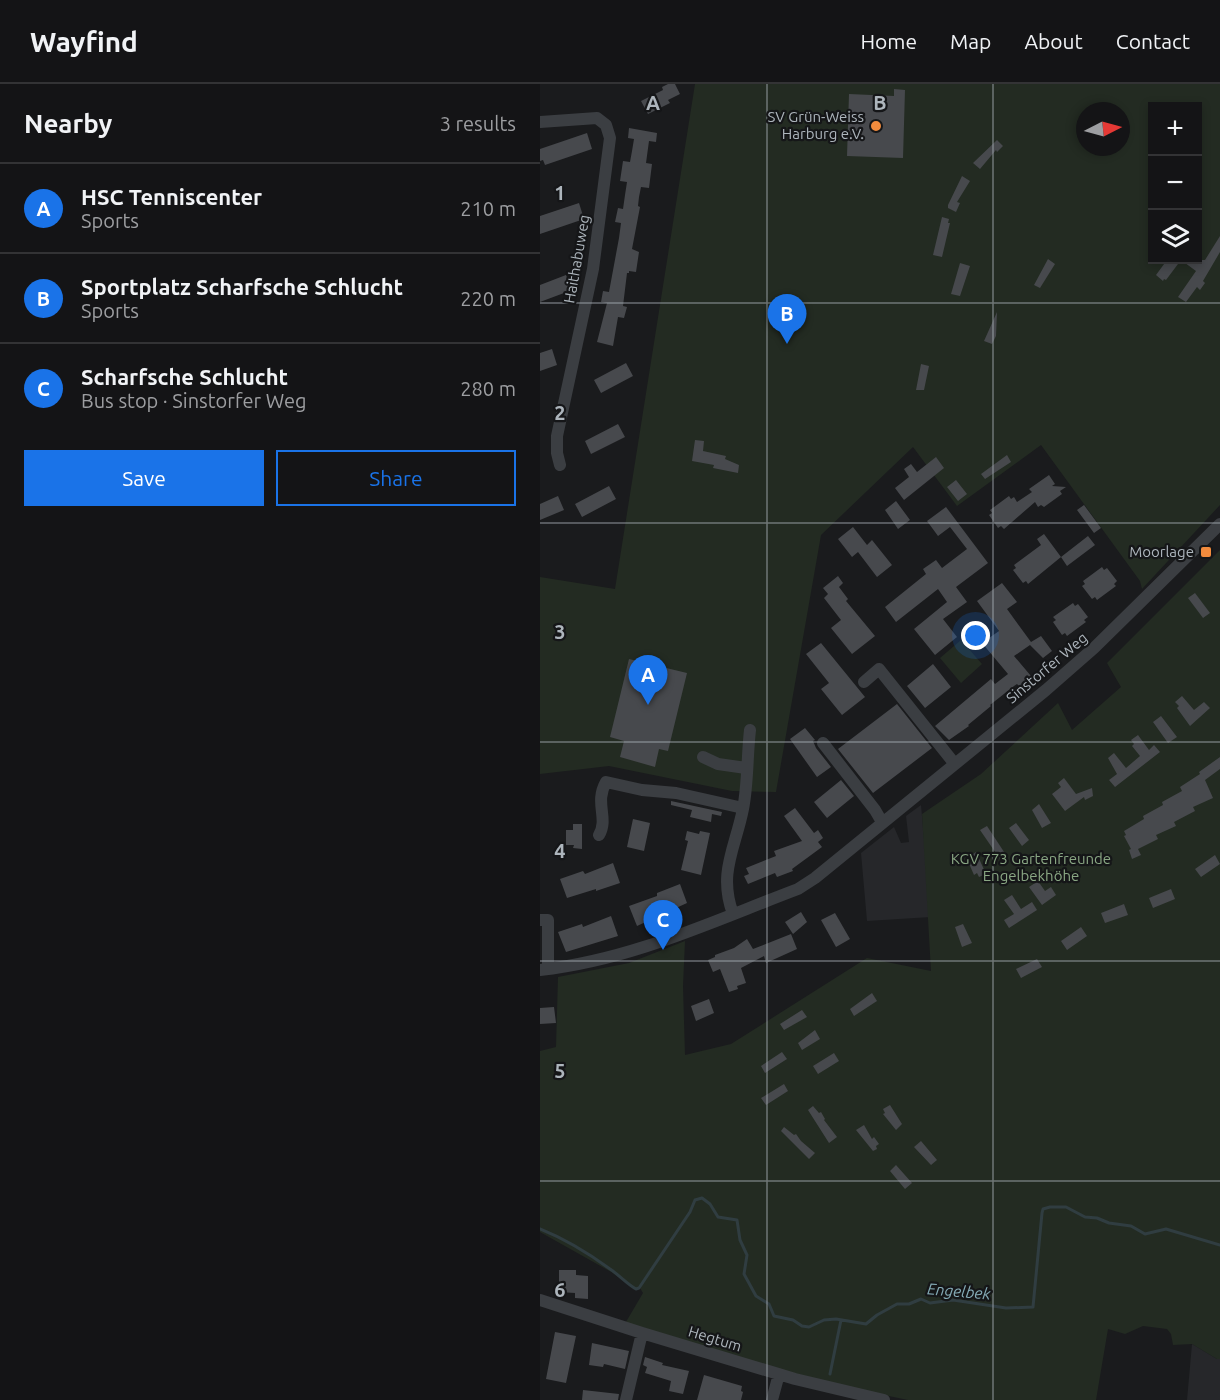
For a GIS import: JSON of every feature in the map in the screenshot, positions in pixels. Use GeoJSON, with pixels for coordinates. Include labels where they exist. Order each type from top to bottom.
{"type":"FeatureCollection","features":[{"type":"Feature","properties":{"kind":"street","name":"Haithabuweg"},"geometry":{"type":"LineString","coordinates":[[540,122],[597,118],[606,125],[610,138],[593,269],[557,436],[560,465]]}},
{"type":"Feature","properties":{"kind":"street","name":"Sinstorfer Weg"},"geometry":{"type":"LineString","coordinates":[[544,969],[626,954],[661,943],[798,889],[815,878],[1046,690],[1094,648],[1219,526]]}},
{"type":"Feature","properties":{"kind":"street"},"geometry":{"type":"LineString","coordinates":[[864,682],[879,669],[954,763]]}},
{"type":"Feature","properties":{"kind":"street"},"geometry":{"type":"LineString","coordinates":[[733,914],[728,900],[726,878],[743,808],[750,730]]}},
{"type":"Feature","properties":{"kind":"street"},"geometry":{"type":"LineString","coordinates":[[824,743],[882,822]]}},
{"type":"Feature","properties":{"kind":"street"},"geometry":{"type":"LineString","coordinates":[[703,757],[718,764],[746,768]]}},
{"type":"Feature","properties":{"kind":"street"},"geometry":{"type":"LineString","coordinates":[[599,835],[603,824],[600,798],[606,782],[642,790],[676,793],[743,808]]}},
{"type":"Feature","properties":{"kind":"street"},"geometry":{"type":"LineString","coordinates":[[540,920],[548,920],[544,969]]}},
{"type":"Feature","properties":{"kind":"street","name":"Hegtum"},"geometry":{"type":"LineString","coordinates":[[540,1300],[779,1374],[884,1400]]}},
{"type":"Feature","properties":{"kind":"street"},"geometry":{"type":"LineString","coordinates":[[626,1400],[642,1333]]}},
{"type":"Feature","properties":{"kind":"street"},"geometry":{"type":"LineString","coordinates":[[772,1400],[779,1374]]}},
{"type":"Feature","properties":{"kind":"shaded area"},"geometry":{"type":"Polygon","coordinates":[[[921,805],[931,917],[867,921],[861,853],[894,827],[901,843],[909,842],[906,816],[921,805]]]}},
{"type":"Feature","properties":{"kind":"shaded area"},"geometry":{"type":"Polygon","coordinates":[[[1192,1344],[1220,1359],[1220,1400],[1187,1400],[1192,1344]]]}},
{"type":"Feature","properties":{"kind":"green space"},"geometry":{"type":"Polygon","coordinates":[[[695,84],[1220,84],[1220,505],[1142,589],[1140,581],[1041,445],[957,506],[913,447],[821,535],[776,792],[732,791],[609,766],[540,774],[540,577],[615,589],[695,84]]]}},
{"type":"Feature","properties":{"kind":"green space","name":"KGV 773 Gartenfreunde Engelbekhöhe"},"geometry":{"type":"Polygon","coordinates":[[[1220,550],[1220,1359],[1192,1344],[1173,1345],[1171,1334],[1167,1329],[1143,1326],[1125,1334],[1108,1329],[1096,1400],[908,1400],[768,1371],[623,1327],[643,1293],[640,1288],[635,1288],[540,1232],[540,1051],[556,1047],[558,977],[629,963],[685,941],[683,986],[685,1055],[731,1044],[867,958],[931,971],[922,814],[981,774],[1058,703],[1072,730],[1121,687],[1107,663],[1220,550]]]}},
{"type":"Feature","properties":{"kind":"green space"},"geometry":{"type":"Polygon","coordinates":[[[961,640],[982,664],[961,683],[940,658],[961,640]]]}},
{"type":"Feature","properties":{"kind":"building"},"geometry":{"type":"Polygon","coordinates":[[[675,84],[680,94],[668,100],[670,103],[648,114],[641,101],[663,90],[662,87],[675,84]]]}},
{"type":"Feature","properties":{"kind":"building","name":"SV Grün-Weiss Harburg e.V."},"geometry":{"type":"Polygon","coordinates":[[[894,89],[905,90],[903,158],[847,156],[849,94],[894,96],[894,89]]]}},
{"type":"Feature","properties":{"kind":"building"},"geometry":{"type":"Polygon","coordinates":[[[629,128],[657,133],[656,142],[649,141],[646,163],[652,164],[649,188],[641,187],[639,197],[638,206],[640,207],[632,249],[639,252],[636,272],[627,273],[623,306],[627,307],[624,318],[618,317],[613,346],[597,342],[607,303],[601,302],[603,291],[609,292],[619,238],[621,223],[615,222],[618,208],[623,209],[627,182],[620,181],[623,161],[630,162],[634,139],[628,138],[629,128]]]}},
{"type":"Feature","properties":{"kind":"building"},"geometry":{"type":"Polygon","coordinates":[[[587,133],[592,149],[545,165],[543,160],[540,161],[540,149],[587,133]]]}},
{"type":"Feature","properties":{"kind":"building"},"geometry":{"type":"Polygon","coordinates":[[[997,140],[1003,146],[997,152],[996,150],[980,169],[973,163],[997,140]]]}},
{"type":"Feature","properties":{"kind":"building"},"geometry":{"type":"Polygon","coordinates":[[[962,176],[970,181],[957,202],[960,203],[956,212],[948,208],[948,205],[962,176]]]}},
{"type":"Feature","properties":{"kind":"building"},"geometry":{"type":"Polygon","coordinates":[[[579,203],[584,219],[540,234],[540,216],[579,203]]]}},
{"type":"Feature","properties":{"kind":"building"},"geometry":{"type":"Polygon","coordinates":[[[942,217],[949,219],[948,223],[950,223],[942,257],[933,255],[942,217]]]}},
{"type":"Feature","properties":{"kind":"building"},"geometry":{"type":"Polygon","coordinates":[[[1220,236],[1220,252],[1203,281],[1205,283],[1200,290],[1197,287],[1186,302],[1178,297],[1196,271],[1186,264],[1202,264],[1202,260],[1205,260],[1220,236]]]}},
{"type":"Feature","properties":{"kind":"building"},"geometry":{"type":"Polygon","coordinates":[[[1048,259],[1055,264],[1040,288],[1034,285],[1048,259]]]}},
{"type":"Feature","properties":{"kind":"building"},"geometry":{"type":"Polygon","coordinates":[[[960,263],[970,266],[960,296],[951,294],[960,263]]]}},
{"type":"Feature","properties":{"kind":"building"},"geometry":{"type":"Polygon","coordinates":[[[1164,264],[1178,264],[1166,280],[1163,281],[1156,275],[1164,264]]]}},
{"type":"Feature","properties":{"kind":"building"},"geometry":{"type":"Polygon","coordinates":[[[566,275],[572,290],[540,302],[540,285],[566,275]]]}},
{"type":"Feature","properties":{"kind":"building"},"geometry":{"type":"Polygon","coordinates":[[[997,312],[996,336],[992,344],[984,341],[997,312]]]}},
{"type":"Feature","properties":{"kind":"building"},"geometry":{"type":"Polygon","coordinates":[[[552,349],[557,365],[540,371],[540,353],[552,349]]]}},
{"type":"Feature","properties":{"kind":"building"},"geometry":{"type":"Polygon","coordinates":[[[626,363],[633,376],[601,393],[594,380],[626,363]]]}},
{"type":"Feature","properties":{"kind":"building"},"geometry":{"type":"Polygon","coordinates":[[[921,364],[929,366],[924,390],[916,390],[921,364]]]}},
{"type":"Feature","properties":{"kind":"building"},"geometry":{"type":"Polygon","coordinates":[[[618,424],[625,437],[591,454],[585,441],[618,424]]]}},
{"type":"Feature","properties":{"kind":"building"},"geometry":{"type":"Polygon","coordinates":[[[695,440],[704,441],[703,451],[726,456],[725,459],[739,465],[738,473],[692,461],[695,440]]]}},
{"type":"Feature","properties":{"kind":"building"},"geometry":{"type":"Polygon","coordinates":[[[1007,455],[1011,462],[985,479],[981,474],[1007,455]]]}},
{"type":"Feature","properties":{"kind":"building"},"geometry":{"type":"Polygon","coordinates":[[[936,457],[944,468],[904,500],[895,488],[909,477],[904,469],[911,464],[917,472],[936,457]]]}},
{"type":"Feature","properties":{"kind":"building"},"geometry":{"type":"Polygon","coordinates":[[[1049,475],[1055,484],[1052,486],[1066,487],[1060,491],[1062,494],[1044,507],[1041,505],[1038,507],[1035,502],[1004,529],[1001,526],[998,528],[989,515],[992,513],[990,510],[1009,496],[1011,499],[1014,497],[1017,502],[1032,492],[1029,489],[1049,475]]]}},
{"type":"Feature","properties":{"kind":"building"},"geometry":{"type":"Polygon","coordinates":[[[956,480],[967,494],[958,501],[947,487],[956,480]]]}},
{"type":"Feature","properties":{"kind":"building"},"geometry":{"type":"Polygon","coordinates":[[[609,486],[616,499],[582,517],[575,504],[609,486]]]}},
{"type":"Feature","properties":{"kind":"building"},"geometry":{"type":"Polygon","coordinates":[[[558,496],[564,510],[540,520],[540,504],[558,496]]]}},
{"type":"Feature","properties":{"kind":"building"},"geometry":{"type":"Polygon","coordinates":[[[896,501],[910,520],[898,529],[885,510],[896,501]]]}},
{"type":"Feature","properties":{"kind":"building"},"geometry":{"type":"Polygon","coordinates":[[[1084,505],[1101,528],[1094,533],[1077,510],[1084,505]]]}},
{"type":"Feature","properties":{"kind":"building"},"geometry":{"type":"Polygon","coordinates":[[[946,507],[988,563],[956,587],[967,602],[943,619],[957,637],[935,655],[914,629],[947,602],[938,589],[896,622],[885,607],[926,574],[923,569],[936,560],[942,568],[967,549],[950,527],[938,536],[927,521],[946,507]]]}},
{"type":"Feature","properties":{"kind":"building"},"geometry":{"type":"Polygon","coordinates":[[[853,527],[867,545],[872,540],[892,565],[877,577],[858,552],[852,557],[838,539],[853,527]]]}},
{"type":"Feature","properties":{"kind":"building"},"geometry":{"type":"Polygon","coordinates":[[[1044,534],[1061,557],[1028,584],[1026,581],[1023,583],[1013,570],[1016,568],[1014,565],[1041,545],[1037,539],[1044,534]]]}},
{"type":"Feature","properties":{"kind":"building"},"geometry":{"type":"Polygon","coordinates":[[[1088,536],[1095,545],[1067,566],[1061,557],[1088,536]]]}},
{"type":"Feature","properties":{"kind":"building"},"geometry":{"type":"Polygon","coordinates":[[[1102,567],[1104,570],[1107,568],[1117,581],[1114,584],[1116,586],[1097,600],[1095,597],[1092,599],[1082,586],[1085,584],[1083,581],[1102,567]]]}},
{"type":"Feature","properties":{"kind":"building"},"geometry":{"type":"Polygon","coordinates":[[[838,576],[843,583],[839,587],[848,599],[846,601],[875,636],[852,654],[831,628],[841,620],[824,598],[828,594],[823,588],[838,576]]]}},
{"type":"Feature","properties":{"kind":"building"},"geometry":{"type":"Polygon","coordinates":[[[1002,583],[1017,602],[1007,609],[1031,642],[1041,636],[1052,651],[1043,658],[1030,645],[1014,656],[1031,676],[1020,687],[1017,684],[1014,686],[969,726],[949,740],[935,726],[991,679],[995,684],[1008,674],[982,643],[999,631],[977,601],[1002,583]]]}},
{"type":"Feature","properties":{"kind":"building"},"geometry":{"type":"Polygon","coordinates":[[[1195,593],[1210,613],[1203,618],[1188,598],[1195,593]]]}},
{"type":"Feature","properties":{"kind":"building"},"geometry":{"type":"Polygon","coordinates":[[[1073,603],[1075,606],[1078,604],[1088,617],[1084,620],[1086,622],[1067,636],[1065,633],[1062,635],[1053,622],[1056,620],[1053,617],[1073,603]]]}},
{"type":"Feature","properties":{"kind":"building"},"geometry":{"type":"Polygon","coordinates":[[[821,643],[865,697],[842,715],[821,689],[829,683],[806,654],[821,643]]]}},
{"type":"Feature","properties":{"kind":"building"},"geometry":{"type":"Polygon","coordinates":[[[629,659],[687,673],[668,751],[659,749],[655,767],[620,757],[624,741],[610,737],[629,659]]]}},
{"type":"Feature","properties":{"kind":"building"},"geometry":{"type":"Polygon","coordinates":[[[933,664],[951,687],[925,708],[907,686],[933,664]]]}},
{"type":"Feature","properties":{"kind":"building"},"geometry":{"type":"Polygon","coordinates":[[[1182,696],[1194,710],[1204,702],[1210,708],[1190,726],[1175,702],[1182,696]]]}},
{"type":"Feature","properties":{"kind":"building"},"geometry":{"type":"Polygon","coordinates":[[[897,704],[932,748],[873,793],[838,749],[897,704]]]}},
{"type":"Feature","properties":{"kind":"building"},"geometry":{"type":"Polygon","coordinates":[[[1161,716],[1177,737],[1168,743],[1153,722],[1161,716]]]}},
{"type":"Feature","properties":{"kind":"building"},"geometry":{"type":"Polygon","coordinates":[[[805,728],[815,740],[813,741],[816,748],[831,767],[817,777],[790,739],[805,728]]]}},
{"type":"Feature","properties":{"kind":"building"},"geometry":{"type":"Polygon","coordinates":[[[1138,735],[1149,750],[1154,745],[1160,752],[1115,787],[1109,780],[1117,774],[1108,758],[1114,753],[1126,768],[1140,756],[1132,746],[1134,744],[1131,740],[1138,735]]]}},
{"type":"Feature","properties":{"kind":"building"},"geometry":{"type":"Polygon","coordinates":[[[1220,757],[1220,769],[1205,780],[1213,798],[1193,807],[1195,811],[1174,822],[1176,826],[1156,835],[1158,839],[1138,849],[1141,855],[1132,859],[1124,831],[1144,819],[1143,816],[1163,805],[1162,802],[1182,791],[1180,787],[1220,757]]]}},
{"type":"Feature","properties":{"kind":"building"},"geometry":{"type":"Polygon","coordinates":[[[1064,778],[1076,794],[1092,788],[1093,796],[1085,800],[1084,797],[1065,811],[1052,794],[1061,787],[1058,783],[1064,778]]]}},
{"type":"Feature","properties":{"kind":"building"},"geometry":{"type":"Polygon","coordinates":[[[841,780],[854,796],[827,818],[814,802],[841,780]]]}},
{"type":"Feature","properties":{"kind":"building"},"geometry":{"type":"Polygon","coordinates":[[[671,801],[722,812],[721,816],[712,814],[711,822],[690,817],[692,810],[671,805],[671,801]]]}},
{"type":"Feature","properties":{"kind":"building"},"geometry":{"type":"Polygon","coordinates":[[[1039,804],[1051,823],[1042,828],[1032,810],[1039,804]]]}},
{"type":"Feature","properties":{"kind":"building"},"geometry":{"type":"Polygon","coordinates":[[[795,808],[814,833],[818,830],[823,838],[818,842],[822,847],[792,869],[793,871],[777,877],[775,873],[748,884],[744,876],[749,874],[746,868],[776,856],[774,851],[802,841],[784,816],[795,808]]]}},
{"type":"Feature","properties":{"kind":"building"},"geometry":{"type":"Polygon","coordinates":[[[633,819],[650,823],[644,851],[627,847],[633,819]]]}},
{"type":"Feature","properties":{"kind":"building"},"geometry":{"type":"Polygon","coordinates":[[[1016,823],[1029,840],[1022,846],[1009,828],[1016,823]]]}},
{"type":"Feature","properties":{"kind":"building"},"geometry":{"type":"Polygon","coordinates":[[[573,824],[582,824],[582,849],[573,848],[574,845],[566,845],[566,830],[573,830],[573,824]]]}},
{"type":"Feature","properties":{"kind":"building"},"geometry":{"type":"Polygon","coordinates":[[[987,826],[1008,858],[1002,862],[980,830],[987,826]]]}},
{"type":"Feature","properties":{"kind":"building"},"geometry":{"type":"Polygon","coordinates":[[[687,831],[699,834],[700,831],[710,833],[701,875],[681,870],[688,841],[685,840],[687,831]]]}},
{"type":"Feature","properties":{"kind":"building"},"geometry":{"type":"Polygon","coordinates":[[[976,852],[986,874],[979,877],[977,873],[974,875],[967,859],[976,852]]]}},
{"type":"Feature","properties":{"kind":"building"},"geometry":{"type":"Polygon","coordinates":[[[1215,855],[1220,864],[1201,877],[1195,869],[1215,855]]]}},
{"type":"Feature","properties":{"kind":"building"},"geometry":{"type":"Polygon","coordinates":[[[613,863],[620,883],[567,898],[560,879],[583,871],[585,874],[613,863]]]}},
{"type":"Feature","properties":{"kind":"building"},"geometry":{"type":"Polygon","coordinates":[[[1038,881],[1045,891],[1051,887],[1056,895],[1042,905],[1029,887],[1038,881]]]}},
{"type":"Feature","properties":{"kind":"building"},"geometry":{"type":"Polygon","coordinates":[[[680,884],[687,903],[637,926],[629,906],[657,896],[657,893],[680,884]]]}},
{"type":"Feature","properties":{"kind":"building"},"geometry":{"type":"Polygon","coordinates":[[[1171,889],[1175,899],[1153,908],[1149,898],[1171,889]]]}},
{"type":"Feature","properties":{"kind":"building"},"geometry":{"type":"Polygon","coordinates":[[[1012,895],[1021,909],[1032,902],[1037,910],[1009,928],[1004,920],[1014,914],[1004,900],[1012,895]]]}},
{"type":"Feature","properties":{"kind":"building"},"geometry":{"type":"Polygon","coordinates":[[[1124,904],[1128,915],[1105,923],[1101,913],[1124,904]]]}},
{"type":"Feature","properties":{"kind":"building"},"geometry":{"type":"Polygon","coordinates":[[[801,912],[807,922],[793,934],[785,922],[801,912]]]}},
{"type":"Feature","properties":{"kind":"building"},"geometry":{"type":"Polygon","coordinates":[[[835,913],[850,939],[836,947],[821,920],[835,913]]]}},
{"type":"Feature","properties":{"kind":"building"},"geometry":{"type":"Polygon","coordinates":[[[611,916],[618,936],[566,952],[558,932],[582,924],[583,927],[611,916]]]}},
{"type":"Feature","properties":{"kind":"building"},"geometry":{"type":"Polygon","coordinates":[[[963,924],[972,943],[962,947],[955,927],[963,924]]]}},
{"type":"Feature","properties":{"kind":"building"},"geometry":{"type":"Polygon","coordinates":[[[1081,927],[1087,936],[1067,950],[1061,941],[1081,927]]]}},
{"type":"Feature","properties":{"kind":"building"},"geometry":{"type":"Polygon","coordinates":[[[791,934],[797,949],[766,963],[764,956],[741,968],[746,983],[729,992],[720,969],[713,972],[708,960],[747,939],[753,949],[791,934]]]}},
{"type":"Feature","properties":{"kind":"building"},"geometry":{"type":"Polygon","coordinates":[[[1037,959],[1042,967],[1021,978],[1016,969],[1037,959]]]}},
{"type":"Feature","properties":{"kind":"building"},"geometry":{"type":"Polygon","coordinates":[[[872,993],[877,1001],[854,1016],[850,1009],[872,993]]]}},
{"type":"Feature","properties":{"kind":"building"},"geometry":{"type":"Polygon","coordinates":[[[709,999],[714,1013],[696,1021],[691,1006],[709,999]]]}},
{"type":"Feature","properties":{"kind":"building"},"geometry":{"type":"Polygon","coordinates":[[[554,1007],[556,1023],[540,1024],[540,1008],[554,1007]]]}},
{"type":"Feature","properties":{"kind":"building"},"geometry":{"type":"Polygon","coordinates":[[[802,1010],[807,1017],[784,1030],[780,1024],[802,1010]]]}},
{"type":"Feature","properties":{"kind":"building"},"geometry":{"type":"Polygon","coordinates":[[[815,1030],[820,1039],[802,1050],[798,1043],[815,1030]]]}},
{"type":"Feature","properties":{"kind":"building"},"geometry":{"type":"Polygon","coordinates":[[[782,1052],[787,1059],[765,1073],[761,1066],[782,1052]]]}},
{"type":"Feature","properties":{"kind":"building"},"geometry":{"type":"Polygon","coordinates":[[[834,1053],[839,1061],[818,1074],[813,1066],[834,1053]]]}},
{"type":"Feature","properties":{"kind":"building"},"geometry":{"type":"Polygon","coordinates":[[[784,1084],[788,1091],[766,1105],[761,1098],[784,1084]]]}},
{"type":"Feature","properties":{"kind":"building"},"geometry":{"type":"Polygon","coordinates":[[[890,1105],[902,1124],[896,1130],[883,1114],[885,1113],[883,1109],[890,1105]]]}},
{"type":"Feature","properties":{"kind":"building"},"geometry":{"type":"Polygon","coordinates":[[[813,1106],[819,1113],[821,1112],[837,1137],[829,1143],[808,1110],[813,1106]]]}},
{"type":"Feature","properties":{"kind":"building"},"geometry":{"type":"Polygon","coordinates":[[[864,1125],[872,1139],[874,1137],[879,1144],[873,1151],[856,1130],[864,1125]]]}},
{"type":"Feature","properties":{"kind":"building"},"geometry":{"type":"Polygon","coordinates":[[[784,1127],[794,1135],[796,1134],[815,1153],[809,1159],[781,1131],[784,1127]]]}},
{"type":"Feature","properties":{"kind":"building"},"geometry":{"type":"Polygon","coordinates":[[[921,1141],[937,1160],[931,1165],[914,1147],[921,1141]]]}},
{"type":"Feature","properties":{"kind":"building"},"geometry":{"type":"Polygon","coordinates":[[[896,1165],[912,1183],[905,1189],[890,1171],[896,1165]]]}},
{"type":"Feature","properties":{"kind":"building"},"geometry":{"type":"Polygon","coordinates":[[[559,1270],[576,1270],[576,1275],[588,1276],[588,1299],[575,1298],[575,1293],[559,1292],[559,1270]]]}},
{"type":"Feature","properties":{"kind":"building"},"geometry":{"type":"Polygon","coordinates":[[[555,1332],[576,1336],[566,1383],[546,1379],[555,1332]]]}},
{"type":"Feature","properties":{"kind":"building"},"geometry":{"type":"Polygon","coordinates":[[[592,1343],[629,1351],[625,1369],[604,1364],[603,1367],[589,1365],[592,1343]]]}},
{"type":"Feature","properties":{"kind":"building"},"geometry":{"type":"Polygon","coordinates":[[[645,1357],[663,1363],[662,1365],[689,1371],[683,1394],[669,1391],[671,1381],[645,1373],[647,1367],[643,1365],[645,1357]]]}},
{"type":"Feature","properties":{"kind":"building"},"geometry":{"type":"Polygon","coordinates":[[[704,1375],[742,1386],[741,1400],[697,1400],[704,1375]]]}},
{"type":"Feature","properties":{"kind":"building"},"geometry":{"type":"Polygon","coordinates":[[[583,1390],[619,1394],[618,1400],[582,1400],[583,1390]]]}},
{"type":"Feature","properties":{"kind":"waterway","name":"Engelbek"},"geometry":{"type":"LineString","coordinates":[[540,1229],[585,1252],[636,1289],[639,1288],[690,1212],[695,1200],[702,1198],[710,1204],[718,1217],[737,1220],[740,1240],[747,1255],[744,1274],[756,1296],[769,1304],[774,1316],[793,1320],[802,1326],[809,1327],[824,1320],[836,1319],[866,1324],[897,1304],[909,1304],[921,1299],[930,1303],[953,1300],[1006,1308],[1033,1307],[1042,1213],[1043,1209],[1050,1207],[1066,1207],[1085,1217],[1131,1226],[1145,1234],[1166,1229],[1220,1245]]}},
{"type":"Feature","properties":{"kind":"waterway"},"geometry":{"type":"LineString","coordinates":[[830,1374],[841,1320]]}},
{"type":"Feature","properties":{"kind":"place","name":"SV Grün-Weiss Harburg e.V."},"geometry":{"type":"Point","coordinates":[876,126]}},
{"type":"Feature","properties":{"kind":"place","name":"Sportplatz Scharfsche Schlucht"},"geometry":{"type":"Point","coordinates":[787,344]}},
{"type":"Feature","properties":{"kind":"place","name":"Moorlage"},"geometry":{"type":"Point","coordinates":[1206,552]}},
{"type":"Feature","properties":{"kind":"place","name":"HSC Tenniscenter"},"geometry":{"type":"Point","coordinates":[648,705]}},
{"type":"Feature","properties":{"kind":"place","name":"Scharfsche Schlucht"},"geometry":{"type":"Point","coordinates":[663,950]}}]}
